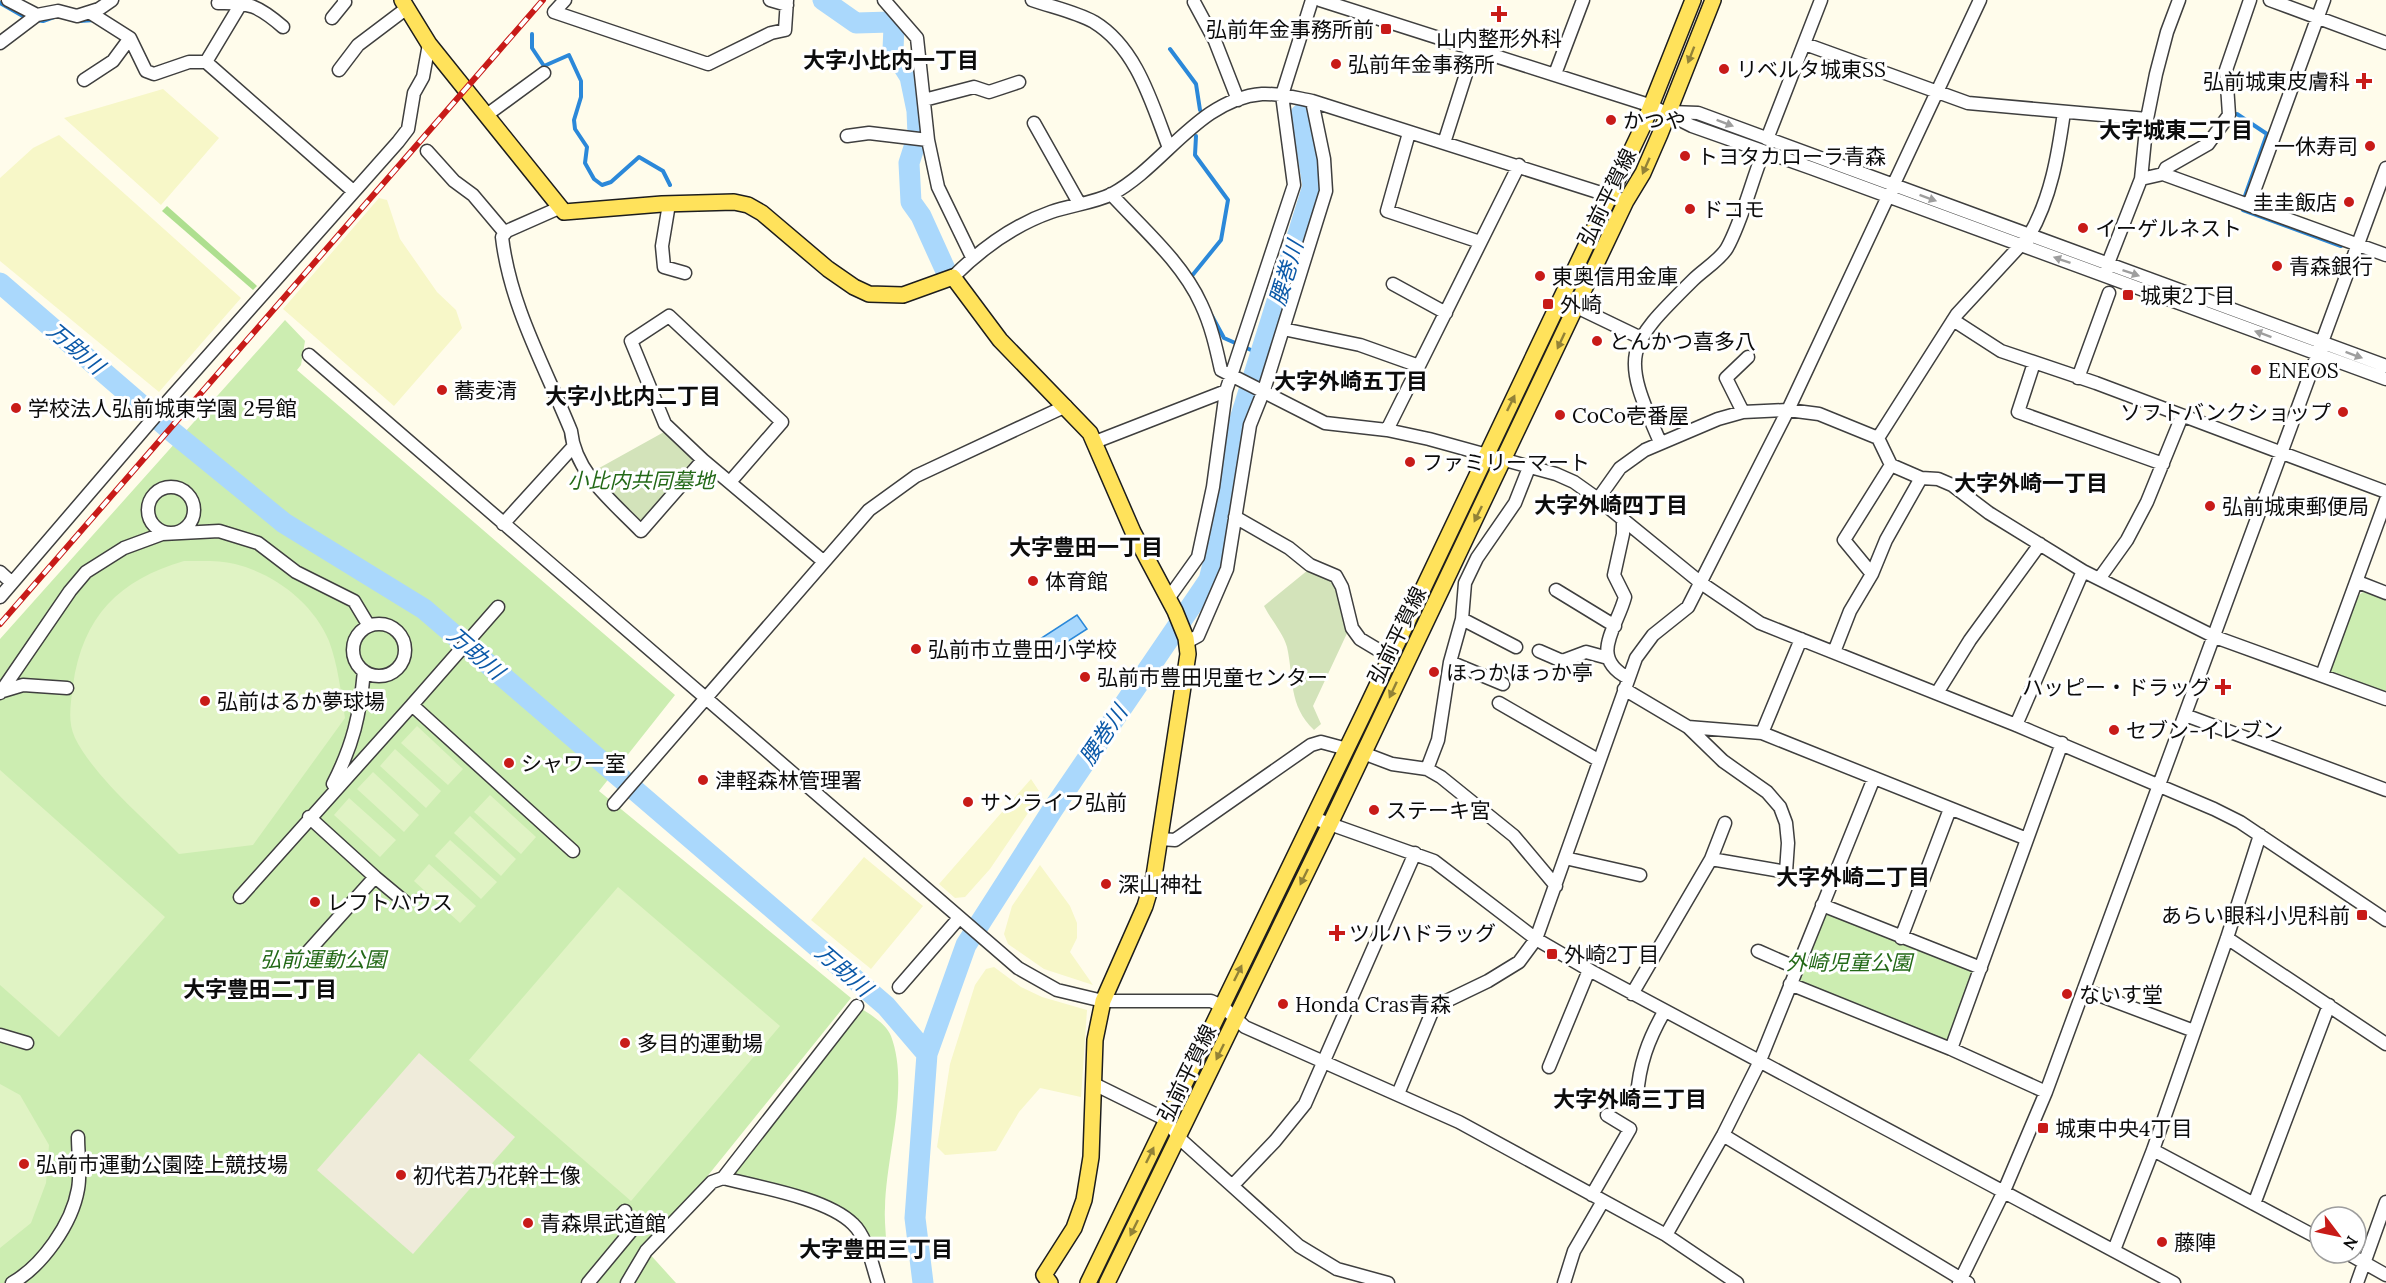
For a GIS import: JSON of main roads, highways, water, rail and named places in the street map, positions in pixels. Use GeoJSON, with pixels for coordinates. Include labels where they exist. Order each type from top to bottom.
{"type":"FeatureCollection","features":[{"type":"Feature","properties":{"kind":"main road","name":"弘前平賀線"},"geometry":{"type":"LineString","coordinates":[[1088,1283],[1347,749],[1652,106],[1693,0]]}},
{"type":"Feature","properties":{"kind":"main road","name":"弘前平賀線"},"geometry":{"type":"LineString","coordinates":[[1107,1283],[1504,462],[1626,201],[1643,173],[1713,0]]}},
{"type":"Feature","properties":{"kind":"main road"},"geometry":{"type":"LineString","coordinates":[[405,4],[429,44],[539,177],[564,212],[706,201],[748,205],[778,225],[828,268],[854,287],[869,294],[903,295],[953,277],[1000,340],[1066,406],[1095,442],[1109,481],[1172,605],[1186,640],[1188,654],[1154,876],[1145,906],[1103,1001],[1095,1040],[1091,1157],[1084,1200],[1074,1228],[1044,1280]]}},
{"type":"Feature","properties":{"kind":"water"},"geometry":{"type":"Polygon","coordinates":[[[1077,615],[1087,629],[1048,654],[1040,639],[1077,615]]]}},
{"type":"Feature","properties":{"kind":"waterway"},"geometry":{"type":"LineString","coordinates":[[823,0],[856,23],[891,22],[894,26],[893,50],[910,77],[917,111],[918,135],[909,163],[911,202],[921,216],[945,269]]}},
{"type":"Feature","properties":{"kind":"waterway"},"geometry":{"type":"LineString","coordinates":[[0,3],[28,19]]}},
{"type":"Feature","properties":{"kind":"waterway"},"geometry":{"type":"LineString","coordinates":[[35,20],[43,21],[54,17]]}},
{"type":"Feature","properties":{"kind":"waterway"},"geometry":{"type":"LineString","coordinates":[[79,21],[95,20]]}},
{"type":"Feature","properties":{"kind":"waterway"},"geometry":{"type":"LineString","coordinates":[[532,34],[532,48],[544,66],[569,55],[581,81],[581,97],[574,120],[575,129],[587,147],[585,163],[594,179],[602,185],[611,182],[639,157],[663,171],[670,185]]}},
{"type":"Feature","properties":{"kind":"waterway"},"geometry":{"type":"LineString","coordinates":[[1170,49],[1196,84],[1200,110]]}},
{"type":"Feature","properties":{"kind":"waterway","name":"腰巻川"},"geometry":{"type":"LineString","coordinates":[[923,1283],[915,1218],[927,1054],[966,945],[1053,809],[1209,580],[1223,524],[1237,429],[1313,186],[1301,114]]}},
{"type":"Feature","properties":{"kind":"waterway"},"geometry":{"type":"LineString","coordinates":[[2237,114],[2267,134],[2245,196]]}},
{"type":"Feature","properties":{"kind":"waterway"},"geometry":{"type":"LineString","coordinates":[[1191,277],[1221,240],[1228,200],[1195,155],[1196,136]]}},
{"type":"Feature","properties":{"kind":"waterway"},"geometry":{"type":"LineString","coordinates":[[2243,210],[2341,246]]}},
{"type":"Feature","properties":{"kind":"waterway","name":"万助川"},"geometry":{"type":"LineString","coordinates":[[0,283],[175,434],[284,523],[424,609],[886,1006],[927,1054]]}},
{"type":"Feature","properties":{"kind":"waterway"},"geometry":{"type":"LineString","coordinates":[[1212,316],[1224,338],[1260,354]]}},
{"type":"Feature","properties":{"kind":"railway"},"geometry":{"type":"LineString","coordinates":[[0,624],[543,0]]}},
{"type":"Feature","properties":{"kind":"place","name":"山内整形外科"},"geometry":{"type":"Point","coordinates":[1499,14]}},
{"type":"Feature","properties":{"kind":"place","name":"弘前年金事務所前"},"geometry":{"type":"Point","coordinates":[1386,29]}},
{"type":"Feature","properties":{"kind":"place","name":"弘前年金事務所"},"geometry":{"type":"Point","coordinates":[1336,64]}},
{"type":"Feature","properties":{"kind":"place","name":"リベルタ城東SS"},"geometry":{"type":"Point","coordinates":[1724,69]}},
{"type":"Feature","properties":{"kind":"place","name":"弘前城東皮膚科"},"geometry":{"type":"Point","coordinates":[2364,81]}},
{"type":"Feature","properties":{"kind":"place","name":"かつや"},"geometry":{"type":"Point","coordinates":[1611,120]}},
{"type":"Feature","properties":{"kind":"place","name":"一休寿司"},"geometry":{"type":"Point","coordinates":[2370,146]}},
{"type":"Feature","properties":{"kind":"place","name":"トヨタカローラ青森"},"geometry":{"type":"Point","coordinates":[1685,156]}},
{"type":"Feature","properties":{"kind":"place","name":"圭圭飯店"},"geometry":{"type":"Point","coordinates":[2349,202]}},
{"type":"Feature","properties":{"kind":"place","name":"ドコモ"},"geometry":{"type":"Point","coordinates":[1690,209]}},
{"type":"Feature","properties":{"kind":"place","name":"イーゲルネスト"},"geometry":{"type":"Point","coordinates":[2083,228]}},
{"type":"Feature","properties":{"kind":"place","name":"青森銀行"},"geometry":{"type":"Point","coordinates":[2277,266]}},
{"type":"Feature","properties":{"kind":"place","name":"東奥信用金庫"},"geometry":{"type":"Point","coordinates":[1540,276]}},
{"type":"Feature","properties":{"kind":"place","name":"城東2丁目"},"geometry":{"type":"Point","coordinates":[2128,295]}},
{"type":"Feature","properties":{"kind":"place","name":"外崎"},"geometry":{"type":"Point","coordinates":[1548,304]}},
{"type":"Feature","properties":{"kind":"place","name":"とんかつ喜多八"},"geometry":{"type":"Point","coordinates":[1597,341]}},
{"type":"Feature","properties":{"kind":"place","name":"ENEOS"},"geometry":{"type":"Point","coordinates":[2256,370]}},
{"type":"Feature","properties":{"kind":"place","name":"蕎麦清"},"geometry":{"type":"Point","coordinates":[442,390]}},
{"type":"Feature","properties":{"kind":"place","name":"学校法人弘前城東学園 2号館"},"geometry":{"type":"Point","coordinates":[16,408]}},
{"type":"Feature","properties":{"kind":"place","name":"ソフトバンクショップ"},"geometry":{"type":"Point","coordinates":[2343,412]}},
{"type":"Feature","properties":{"kind":"place","name":"CoCo壱番屋"},"geometry":{"type":"Point","coordinates":[1560,415]}},
{"type":"Feature","properties":{"kind":"place","name":"ファミリーマート"},"geometry":{"type":"Point","coordinates":[1410,462]}},
{"type":"Feature","properties":{"kind":"place","name":"弘前城東郵便局"},"geometry":{"type":"Point","coordinates":[2210,506]}},
{"type":"Feature","properties":{"kind":"place","name":"体育館"},"geometry":{"type":"Point","coordinates":[1033,581]}},
{"type":"Feature","properties":{"kind":"place","name":"弘前市立豊田小学校"},"geometry":{"type":"Point","coordinates":[916,649]}},
{"type":"Feature","properties":{"kind":"place","name":"ほっかほっか亭"},"geometry":{"type":"Point","coordinates":[1434,672]}},
{"type":"Feature","properties":{"kind":"place","name":"弘前市豊田児童センター"},"geometry":{"type":"Point","coordinates":[1085,677]}},
{"type":"Feature","properties":{"kind":"place","name":"ハッピー・ドラッグ"},"geometry":{"type":"Point","coordinates":[2223,687]}},
{"type":"Feature","properties":{"kind":"place","name":"弘前はるか夢球場"},"geometry":{"type":"Point","coordinates":[205,701]}},
{"type":"Feature","properties":{"kind":"place","name":"セブン-イレブン"},"geometry":{"type":"Point","coordinates":[2114,730]}},
{"type":"Feature","properties":{"kind":"place","name":"シャワー室"},"geometry":{"type":"Point","coordinates":[509,763]}},
{"type":"Feature","properties":{"kind":"place","name":"津軽森林管理署"},"geometry":{"type":"Point","coordinates":[703,780]}},
{"type":"Feature","properties":{"kind":"place","name":"サンライフ弘前"},"geometry":{"type":"Point","coordinates":[968,802]}},
{"type":"Feature","properties":{"kind":"place","name":"ステーキ宮"},"geometry":{"type":"Point","coordinates":[1374,810]}},
{"type":"Feature","properties":{"kind":"place","name":"深山神社"},"geometry":{"type":"Point","coordinates":[1106,884]}},
{"type":"Feature","properties":{"kind":"place","name":"レフトハウス"},"geometry":{"type":"Point","coordinates":[315,902]}},
{"type":"Feature","properties":{"kind":"place","name":"あらい眼科小児科前"},"geometry":{"type":"Point","coordinates":[2362,915]}},
{"type":"Feature","properties":{"kind":"place","name":"ツルハドラッグ"},"geometry":{"type":"Point","coordinates":[1337,933]}},
{"type":"Feature","properties":{"kind":"place","name":"外崎2丁目"},"geometry":{"type":"Point","coordinates":[1552,954]}},
{"type":"Feature","properties":{"kind":"place","name":"ないす堂"},"geometry":{"type":"Point","coordinates":[2067,994]}},
{"type":"Feature","properties":{"kind":"place","name":"Honda Cras青森"},"geometry":{"type":"Point","coordinates":[1283,1004]}},
{"type":"Feature","properties":{"kind":"place","name":"多目的運動場"},"geometry":{"type":"Point","coordinates":[625,1043]}},
{"type":"Feature","properties":{"kind":"place","name":"城東中央4丁目"},"geometry":{"type":"Point","coordinates":[2043,1128]}},
{"type":"Feature","properties":{"kind":"place","name":"弘前市運動公園陸上競技場"},"geometry":{"type":"Point","coordinates":[24,1164]}},
{"type":"Feature","properties":{"kind":"place","name":"初代若乃花幹士像"},"geometry":{"type":"Point","coordinates":[401,1175]}},
{"type":"Feature","properties":{"kind":"place","name":"青森県武道館"},"geometry":{"type":"Point","coordinates":[528,1223]}},
{"type":"Feature","properties":{"kind":"place","name":"藤陣"},"geometry":{"type":"Point","coordinates":[2162,1242]}},
{"type":"Feature","properties":{"kind":"district","name":"大字小比内一丁目"},"geometry":{"type":"Point","coordinates":[891,60]}},
{"type":"Feature","properties":{"kind":"district","name":"大字城東二丁目"},"geometry":{"type":"Point","coordinates":[2176,130]}},
{"type":"Feature","properties":{"kind":"district","name":"大字外崎五丁目"},"geometry":{"type":"Point","coordinates":[1351,381]}},
{"type":"Feature","properties":{"kind":"district","name":"大字小比内二丁目"},"geometry":{"type":"Point","coordinates":[633,396]}},
{"type":"Feature","properties":{"kind":"district","name":"大字外崎一丁目"},"geometry":{"type":"Point","coordinates":[2031,483]}},
{"type":"Feature","properties":{"kind":"district","name":"大字外崎四丁目"},"geometry":{"type":"Point","coordinates":[1611,505]}},
{"type":"Feature","properties":{"kind":"district","name":"大字豊田一丁目"},"geometry":{"type":"Point","coordinates":[1086,547]}},
{"type":"Feature","properties":{"kind":"district","name":"大字外崎二丁目"},"geometry":{"type":"Point","coordinates":[1853,877]}},
{"type":"Feature","properties":{"kind":"district","name":"大字豊田二丁目"},"geometry":{"type":"Point","coordinates":[260,989]}},
{"type":"Feature","properties":{"kind":"district","name":"大字外崎三丁目"},"geometry":{"type":"Point","coordinates":[1630,1099]}},
{"type":"Feature","properties":{"kind":"district","name":"大字豊田三丁目"},"geometry":{"type":"Point","coordinates":[876,1249]}},
{"type":"Feature","properties":{"kind":"park label","name":"小比内共同墓地"},"geometry":{"type":"Point","coordinates":[641,480]}},
{"type":"Feature","properties":{"kind":"park label","name":"弘前運動公園"},"geometry":{"type":"Point","coordinates":[323,959]}},
{"type":"Feature","properties":{"kind":"park label","name":"外崎児童公園"},"geometry":{"type":"Point","coordinates":[1849,962]}}]}
